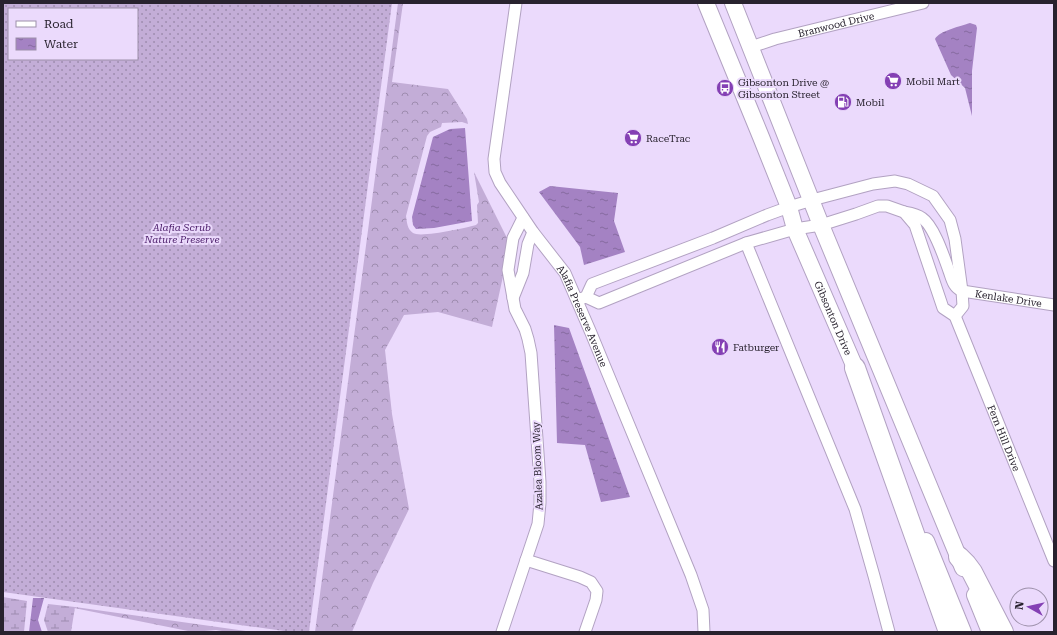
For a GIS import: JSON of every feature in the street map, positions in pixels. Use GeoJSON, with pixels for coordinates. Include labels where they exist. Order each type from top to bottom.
{"type":"FeatureCollection","features":[{"type":"Feature","properties":{"kind":"highway"},"geometry":{"type":"LineString","coordinates":[[855,368],[949,632]]}},
{"type":"Feature","properties":{"kind":"highway"},"geometry":{"type":"LineString","coordinates":[[959,557],[972,572],[1003,632]]}},
{"type":"Feature","properties":{"kind":"main road","name":"Gibsonton Drive"},"geometry":{"type":"LineString","coordinates":[[706,3],[789,207],[795,230],[855,368],[963,632]]}},
{"type":"Feature","properties":{"kind":"main road"},"geometry":{"type":"LineString","coordinates":[[733,3],[821,225],[990,632]]}},
{"type":"Feature","properties":{"kind":"street","name":"Alafia Preserve Avenue"},"geometry":{"type":"LineString","coordinates":[[516,3],[494,159],[495,172],[500,183],[523,218],[565,272],[582,298],[691,575],[702,610],[704,632]]}},
{"type":"Feature","properties":{"kind":"street","name":"Branwood Drive"},"geometry":{"type":"LineString","coordinates":[[751,47],[775,39],[922,3]]}},
{"type":"Feature","properties":{"kind":"street"},"geometry":{"type":"LineString","coordinates":[[955,316],[963,306],[962,291],[955,239],[950,220],[933,196],[908,184],[895,181],[873,184],[812,200],[767,215],[713,238],[592,284],[582,298],[599,303],[746,243],[795,230],[821,225],[878,206],[887,206],[917,215],[924,219],[931,227],[953,282],[957,289],[962,291]]}},
{"type":"Feature","properties":{"kind":"street","name":"Fern Hill Drive"},"geometry":{"type":"LineString","coordinates":[[904,212],[915,226],[943,308],[955,316],[1054,560]]}},
{"type":"Feature","properties":{"kind":"street","name":"Azalea Bloom Way"},"geometry":{"type":"LineString","coordinates":[[502,632],[538,524],[540,503],[540,482],[531,353],[525,329],[515,309],[508,270],[513,238],[523,218]]}},
{"type":"Feature","properties":{"kind":"street"},"geometry":{"type":"LineString","coordinates":[[513,299],[523,273],[528,244],[533,232]]}},
{"type":"Feature","properties":{"kind":"street"},"geometry":{"type":"LineString","coordinates":[[746,243],[855,509],[888,632]]}},
{"type":"Feature","properties":{"kind":"street","name":"Kenlake Drive"},"geometry":{"type":"LineString","coordinates":[[962,291],[1054,305]]}},
{"type":"Feature","properties":{"kind":"street"},"geometry":{"type":"LineString","coordinates":[[526,560],[580,577],[590,582],[597,591],[596,600],[585,632]]}},
{"type":"Feature","properties":{"kind":"green space","name":"Alafia Scrub Nature Preserve"},"geometry":{"type":"Polygon","coordinates":[[[3,3],[392,3],[309,632],[291,632],[3,592],[3,3]]]}},
{"type":"Feature","properties":{"kind":"green space"},"geometry":{"type":"Polygon","coordinates":[[[398,3],[403,3],[392,82],[448,89],[467,119],[468,124],[462,122],[442,123],[441,127],[430,132],[427,136],[406,216],[408,227],[413,233],[424,234],[443,232],[476,225],[478,223],[477,205],[479,202],[474,172],[510,244],[492,327],[438,312],[404,315],[385,350],[392,414],[409,509],[373,583],[352,632],[315,632],[398,3]]]}},
{"type":"Feature","properties":{"kind":"green space"},"geometry":{"type":"Polygon","coordinates":[[[3,597],[27,601],[24,632],[3,632],[3,597]]]}},
{"type":"Feature","properties":{"kind":"green space"},"geometry":{"type":"Polygon","coordinates":[[[48,604],[75,607],[71,632],[48,632],[44,620],[48,604]]]}},
{"type":"Feature","properties":{"kind":"green space"},"geometry":{"type":"Polygon","coordinates":[[[74,608],[253,632],[228,632],[216,630],[193,632],[74,608]]]}},
{"type":"Feature","properties":{"kind":"water"},"geometry":{"type":"Polygon","coordinates":[[[970,23],[976,25],[977,28],[972,71],[972,116],[965,88],[951,75],[935,39],[945,31],[970,23]]]}},
{"type":"Feature","properties":{"kind":"water"},"geometry":{"type":"Polygon","coordinates":[[[465,128],[472,221],[434,228],[416,229],[413,225],[412,217],[433,137],[450,129],[465,128]]]}},
{"type":"Feature","properties":{"kind":"water"},"geometry":{"type":"Polygon","coordinates":[[[550,186],[618,193],[614,221],[625,252],[584,265],[580,247],[539,192],[550,186]]]}},
{"type":"Feature","properties":{"kind":"water"},"geometry":{"type":"Polygon","coordinates":[[[554,325],[569,328],[630,497],[601,502],[585,445],[557,443],[554,325]]]}},
{"type":"Feature","properties":{"kind":"water"},"geometry":{"type":"Polygon","coordinates":[[[33,598],[44,598],[38,620],[42,632],[29,632],[33,598]]]}},
{"type":"Feature","properties":{"kind":"place","name":"Mobil Mart"},"geometry":{"type":"Point","coordinates":[893,81]}},
{"type":"Feature","properties":{"kind":"place","name":"Gibsonton Drive @ Gibsonton Street"},"geometry":{"type":"Point","coordinates":[725,88]}},
{"type":"Feature","properties":{"kind":"place","name":"Mobil"},"geometry":{"type":"Point","coordinates":[843,102]}},
{"type":"Feature","properties":{"kind":"place","name":"RaceTrac"},"geometry":{"type":"Point","coordinates":[633,138]}},
{"type":"Feature","properties":{"kind":"place","name":"Fatburger"},"geometry":{"type":"Point","coordinates":[720,347]}}]}
